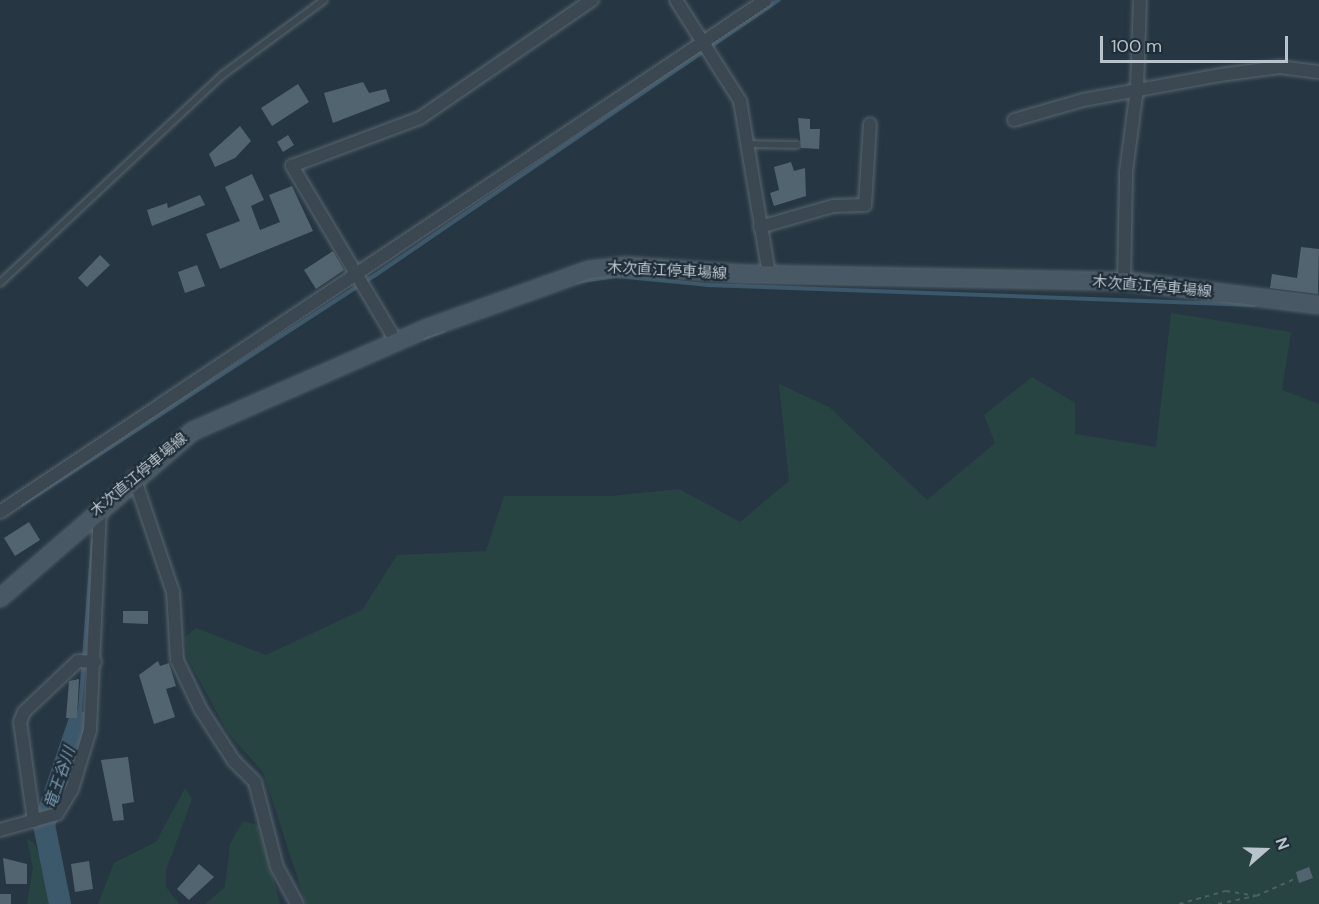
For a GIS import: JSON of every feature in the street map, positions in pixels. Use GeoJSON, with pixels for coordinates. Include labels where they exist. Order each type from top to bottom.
{"type":"FeatureCollection","features":[{"type":"Feature","properties":{"kind":"main road","name":"木次直江停車場線"},"geometry":{"type":"LineString","coordinates":[[0,598],[134,477],[193,430],[396,341],[597,268],[769,275],[1124,281],[1319,305]]}},
{"type":"Feature","properties":{"kind":"street"},"geometry":{"type":"LineString","coordinates":[[396,341],[358,273],[292,166],[420,117],[592,0]]}},
{"type":"Feature","properties":{"kind":"street"},"geometry":{"type":"LineString","coordinates":[[676,0],[740,101],[769,275]]}},
{"type":"Feature","properties":{"kind":"street"},"geometry":{"type":"LineString","coordinates":[[0,512],[766,0]]}},
{"type":"Feature","properties":{"kind":"street"},"geometry":{"type":"LineString","coordinates":[[1124,281],[1126,172],[1137,89],[1140,0]]}},
{"type":"Feature","properties":{"kind":"street"},"geometry":{"type":"LineString","coordinates":[[1014,120],[1137,89],[1261,69],[1319,72]]}},
{"type":"Feature","properties":{"kind":"street"},"geometry":{"type":"LineString","coordinates":[[760,227],[833,206],[865,205],[870,124]]}},
{"type":"Feature","properties":{"kind":"street"},"geometry":{"type":"LineString","coordinates":[[134,477],[173,592],[177,660],[201,710],[234,761],[255,782],[277,867],[297,904]]}},
{"type":"Feature","properties":{"kind":"street"},"geometry":{"type":"LineString","coordinates":[[0,830],[57,814],[72,789],[90,730],[95,663],[100,507]]}},
{"type":"Feature","properties":{"kind":"street"},"geometry":{"type":"LineString","coordinates":[[34,821],[20,722],[24,712],[78,661],[95,663]]}},
{"type":"Feature","properties":{"kind":"lane"},"geometry":{"type":"LineString","coordinates":[[0,283],[96,187],[221,76],[324,0]]}},
{"type":"Feature","properties":{"kind":"lane"},"geometry":{"type":"LineString","coordinates":[[746,144],[797,145]]}},
{"type":"Feature","properties":{"kind":"path"},"geometry":{"type":"LineString","coordinates":[[1218,904],[1256,896],[1297,878]]}},
{"type":"Feature","properties":{"kind":"path"},"geometry":{"type":"LineString","coordinates":[[1179,904],[1226,891],[1256,896]]}},
{"type":"Feature","properties":{"kind":"green space"},"geometry":{"type":"Polygon","coordinates":[[[1171,313],[1291,332],[1282,390],[1319,404],[1319,904],[306,904],[263,772],[228,733],[188,659],[185,637],[196,628],[266,655],[362,610],[397,555],[486,551],[504,496],[612,496],[679,489],[740,522],[789,481],[779,384],[829,407],[927,500],[995,443],[984,415],[1032,377],[1075,403],[1075,434],[1156,447],[1171,313]]]}},
{"type":"Feature","properties":{"kind":"green space"},"geometry":{"type":"Polygon","coordinates":[[[185,788],[192,799],[166,870],[166,887],[179,904],[98,904],[114,863],[156,842],[185,788]]]}},
{"type":"Feature","properties":{"kind":"green space"},"geometry":{"type":"Polygon","coordinates":[[[243,821],[260,826],[280,904],[205,904],[225,887],[230,844],[243,821]]]}},
{"type":"Feature","properties":{"kind":"green space"},"geometry":{"type":"Polygon","coordinates":[[[27,839],[34,843],[60,904],[27,904],[33,868],[27,839]]]}},
{"type":"Feature","properties":{"kind":"building"},"geometry":{"type":"Polygon","coordinates":[[[363,82],[369,93],[386,89],[390,101],[333,123],[324,93],[363,82]]]}},
{"type":"Feature","properties":{"kind":"building"},"geometry":{"type":"Polygon","coordinates":[[[298,84],[309,102],[272,126],[261,108],[298,84]]]}},
{"type":"Feature","properties":{"kind":"building"},"geometry":{"type":"Polygon","coordinates":[[[798,118],[810,119],[810,129],[820,129],[819,149],[801,148],[798,118]]]}},
{"type":"Feature","properties":{"kind":"building"},"geometry":{"type":"Polygon","coordinates":[[[240,126],[251,141],[235,158],[215,167],[209,154],[240,126]]]}},
{"type":"Feature","properties":{"kind":"building"},"geometry":{"type":"Polygon","coordinates":[[[288,135],[294,145],[283,152],[277,142],[288,135]]]}},
{"type":"Feature","properties":{"kind":"building"},"geometry":{"type":"Polygon","coordinates":[[[791,162],[794,171],[805,168],[806,196],[774,206],[770,193],[779,190],[774,167],[791,162]]]}},
{"type":"Feature","properties":{"kind":"building"},"geometry":{"type":"Polygon","coordinates":[[[252,174],[264,200],[251,206],[260,230],[280,222],[269,195],[292,186],[313,231],[220,269],[206,234],[240,221],[225,187],[252,174]]]}},
{"type":"Feature","properties":{"kind":"building"},"geometry":{"type":"Polygon","coordinates":[[[200,195],[205,205],[152,226],[147,210],[167,203],[168,208],[200,195]]]}},
{"type":"Feature","properties":{"kind":"building"},"geometry":{"type":"Polygon","coordinates":[[[1301,247],[1319,249],[1318,294],[1270,288],[1272,274],[1297,278],[1301,247]]]}},
{"type":"Feature","properties":{"kind":"building"},"geometry":{"type":"Polygon","coordinates":[[[333,251],[344,270],[316,289],[304,270],[333,251]]]}},
{"type":"Feature","properties":{"kind":"building"},"geometry":{"type":"Polygon","coordinates":[[[100,255],[110,265],[87,287],[78,278],[100,255]]]}},
{"type":"Feature","properties":{"kind":"building"},"geometry":{"type":"Polygon","coordinates":[[[197,265],[205,286],[185,293],[178,272],[197,265]]]}},
{"type":"Feature","properties":{"kind":"building"},"geometry":{"type":"Polygon","coordinates":[[[29,522],[40,540],[15,556],[4,538],[29,522]]]}},
{"type":"Feature","properties":{"kind":"building"},"geometry":{"type":"Polygon","coordinates":[[[123,611],[148,611],[148,624],[123,623],[123,611]]]}},
{"type":"Feature","properties":{"kind":"building"},"geometry":{"type":"Polygon","coordinates":[[[158,661],[160,666],[169,663],[176,686],[166,689],[175,717],[154,724],[139,675],[158,661]]]}},
{"type":"Feature","properties":{"kind":"building"},"geometry":{"type":"Polygon","coordinates":[[[79,679],[77,718],[66,718],[69,681],[79,679]]]}},
{"type":"Feature","properties":{"kind":"building"},"geometry":{"type":"Polygon","coordinates":[[[128,757],[134,802],[122,804],[124,820],[113,821],[101,760],[128,757]]]}},
{"type":"Feature","properties":{"kind":"building"},"geometry":{"type":"Polygon","coordinates":[[[3,858],[27,864],[27,884],[6,884],[3,858]]]}},
{"type":"Feature","properties":{"kind":"building"},"geometry":{"type":"Polygon","coordinates":[[[89,861],[93,889],[75,892],[71,864],[89,861]]]}},
{"type":"Feature","properties":{"kind":"building"},"geometry":{"type":"Polygon","coordinates":[[[199,864],[214,877],[189,900],[177,889],[199,864]]]}},
{"type":"Feature","properties":{"kind":"building"},"geometry":{"type":"Polygon","coordinates":[[[1309,867],[1313,878],[1299,883],[1296,872],[1309,867]]]}},
{"type":"Feature","properties":{"kind":"building"},"geometry":{"type":"Polygon","coordinates":[[[0,894],[11,894],[11,904],[0,904],[0,894]]]}},
{"type":"Feature","properties":{"kind":"waterway"},"geometry":{"type":"LineString","coordinates":[[21,505],[374,276],[779,0]]}},
{"type":"Feature","properties":{"kind":"waterway"},"geometry":{"type":"LineString","coordinates":[[576,282],[616,276],[707,285],[1254,305]]}},
{"type":"Feature","properties":{"kind":"waterway"},"geometry":{"type":"LineString","coordinates":[[424,338],[443,331]]}},
{"type":"Feature","properties":{"kind":"waterway"},"geometry":{"type":"LineString","coordinates":[[79,722],[93,541]]}},
{"type":"Feature","properties":{"kind":"waterway","name":"竜王谷川"},"geometry":{"type":"LineString","coordinates":[[60,904],[44,825],[79,722]]}}]}
